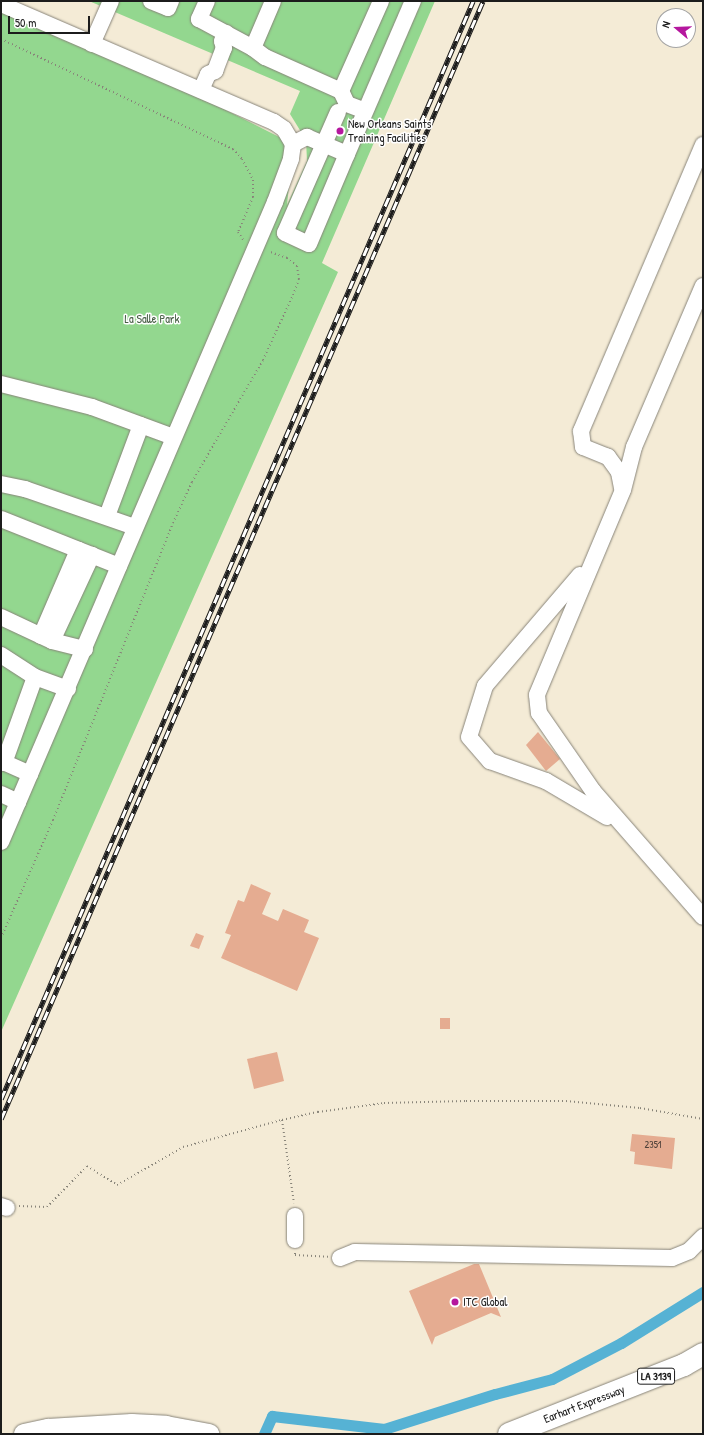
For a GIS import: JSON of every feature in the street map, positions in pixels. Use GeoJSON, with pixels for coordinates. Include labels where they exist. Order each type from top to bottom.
{"type":"FeatureCollection","features":[{"type":"Feature","properties":{"kind":"highway","name":"Earhart Expressway"},"geometry":{"type":"LineString","coordinates":[[509,1434],[684,1365],[703,1354]]}},
{"type":"Feature","properties":{"kind":"main road"},"geometry":{"type":"LineString","coordinates":[[24,1434],[48,1429],[132,1424],[166,1426],[209,1434]]}},
{"type":"Feature","properties":{"kind":"street"},"geometry":{"type":"LineString","coordinates":[[92,44],[111,1]]}},
{"type":"Feature","properties":{"kind":"street"},"geometry":{"type":"LineString","coordinates":[[151,1],[168,8],[171,1]]}},
{"type":"Feature","properties":{"kind":"street"},"geometry":{"type":"LineString","coordinates":[[207,1],[199,19],[224,37],[253,48],[265,58],[342,91]]}},
{"type":"Feature","properties":{"kind":"street"},"geometry":{"type":"LineString","coordinates":[[253,48],[273,1]]}},
{"type":"Feature","properties":{"kind":"street"},"geometry":{"type":"LineString","coordinates":[[365,111],[347,104],[342,91],[381,1]]}},
{"type":"Feature","properties":{"kind":"street"},"geometry":{"type":"LineString","coordinates":[[338,112],[285,233],[309,244],[413,1]]}},
{"type":"Feature","properties":{"kind":"street"},"geometry":{"type":"LineString","coordinates":[[1,4],[201,90],[284,129],[293,144],[291,159],[275,202],[173,437],[68,689],[1,842]]}},
{"type":"Feature","properties":{"kind":"street"},"geometry":{"type":"LineString","coordinates":[[201,90],[208,74],[215,71],[224,48],[224,37]]}},
{"type":"Feature","properties":{"kind":"street"},"geometry":{"type":"LineString","coordinates":[[293,144],[307,137],[347,154]]}},
{"type":"Feature","properties":{"kind":"street"},"geometry":{"type":"LineString","coordinates":[[623,490],[619,472],[608,457],[583,447],[581,431],[703,145]]}},
{"type":"Feature","properties":{"kind":"street"},"geometry":{"type":"LineString","coordinates":[[703,286],[634,448],[623,490],[593,558],[537,695],[539,713],[593,792],[703,917]]}},
{"type":"Feature","properties":{"kind":"street"},"geometry":{"type":"LineString","coordinates":[[1,384],[92,407],[173,437]]}},
{"type":"Feature","properties":{"kind":"street"},"geometry":{"type":"LineString","coordinates":[[107,516],[141,425]]}},
{"type":"Feature","properties":{"kind":"street"},"geometry":{"type":"LineString","coordinates":[[1,484],[25,489],[107,516],[135,527]]}},
{"type":"Feature","properties":{"kind":"street"},"geometry":{"type":"LineString","coordinates":[[1,518],[119,566]]}},
{"type":"Feature","properties":{"kind":"street"},"geometry":{"type":"LineString","coordinates":[[46,639],[85,553]]}},
{"type":"Feature","properties":{"kind":"street"},"geometry":{"type":"LineString","coordinates":[[593,558],[556,606],[485,686],[470,737],[490,761],[546,781],[589,805],[628,831]]}},
{"type":"Feature","properties":{"kind":"street"},"geometry":{"type":"LineString","coordinates":[[1,617],[46,639],[85,649]]}},
{"type":"Feature","properties":{"kind":"street"},"geometry":{"type":"LineString","coordinates":[[1,655],[35,677],[68,689]]}},
{"type":"Feature","properties":{"kind":"street"},"geometry":{"type":"LineString","coordinates":[[30,774],[2,762],[35,677]]}},
{"type":"Feature","properties":{"kind":"street"},"geometry":{"type":"LineString","coordinates":[[1,794],[18,802]]}},
{"type":"Feature","properties":{"kind":"street"},"geometry":{"type":"LineString","coordinates":[[295,1240],[296,1216]]}},
{"type":"Feature","properties":{"kind":"street"},"geometry":{"type":"LineString","coordinates":[[340,1258],[355,1252],[672,1258],[688,1251],[703,1237]]}},
{"type":"Feature","properties":{"kind":"path"},"geometry":{"type":"LineString","coordinates":[[4,1207],[47,1207],[87,1166],[117,1185],[183,1147],[282,1120],[318,1112],[384,1103],[566,1101],[640,1108],[703,1119]]}},
{"type":"Feature","properties":{"kind":"path"},"geometry":{"type":"LineString","coordinates":[[282,1120],[296,1216]]}},
{"type":"Feature","properties":{"kind":"path"},"geometry":{"type":"LineString","coordinates":[[295,1240],[295,1255],[340,1258]]}},
{"type":"Feature","properties":{"kind":"green space","name":"La Salle Park"},"geometry":{"type":"Polygon","coordinates":[[[1,1],[10,1],[293,144],[287,205],[307,161],[306,140],[290,114],[300,91],[89,1],[435,1],[322,263],[338,272],[1,1032],[1,1]]]}},
{"type":"Feature","properties":{"kind":"building"},"geometry":{"type":"Polygon","coordinates":[[[538,732],[560,759],[546,771],[526,745],[538,732]]]}},
{"type":"Feature","properties":{"kind":"building"},"geometry":{"type":"Polygon","coordinates":[[[251,884],[271,893],[262,914],[278,921],[283,909],[309,920],[304,932],[319,938],[297,991],[221,958],[231,935],[225,933],[238,900],[244,902],[251,884]]]}},
{"type":"Feature","properties":{"kind":"building"},"geometry":{"type":"Polygon","coordinates":[[[196,933],[204,936],[199,949],[190,946],[196,933]]]}},
{"type":"Feature","properties":{"kind":"building"},"geometry":{"type":"Polygon","coordinates":[[[440,1018],[450,1018],[450,1029],[440,1029],[440,1018]]]}},
{"type":"Feature","properties":{"kind":"building"},"geometry":{"type":"Polygon","coordinates":[[[277,1052],[284,1081],[254,1089],[247,1059],[277,1052]]]}},
{"type":"Feature","properties":{"kind":"building"},"geometry":{"type":"Polygon","coordinates":[[[632,1134],[675,1138],[672,1169],[634,1164],[635,1152],[630,1151],[632,1134]]]}},
{"type":"Feature","properties":{"kind":"building","name":"ITC Global"},"geometry":{"type":"Polygon","coordinates":[[[474,1264],[479,1264],[501,1317],[491,1313],[435,1337],[432,1345],[409,1291],[474,1264]]]}},
{"type":"Feature","properties":{"kind":"waterway"},"geometry":{"type":"LineString","coordinates":[[264,1434],[272,1416],[384,1429],[495,1394],[552,1379],[621,1343],[703,1292]]}},
{"type":"Feature","properties":{"kind":"railway"},"geometry":{"type":"LineString","coordinates":[[1,1099],[473,1]]}},
{"type":"Feature","properties":{"kind":"railway"},"geometry":{"type":"LineString","coordinates":[[1,1119],[483,1]]}},
{"type":"Feature","properties":{"kind":"place","name":"New Orleans Saints Training Facilities"},"geometry":{"type":"Point","coordinates":[340,131]}},
{"type":"Feature","properties":{"kind":"place","name":"ITC Global"},"geometry":{"type":"Point","coordinates":[455,1302]}}]}
